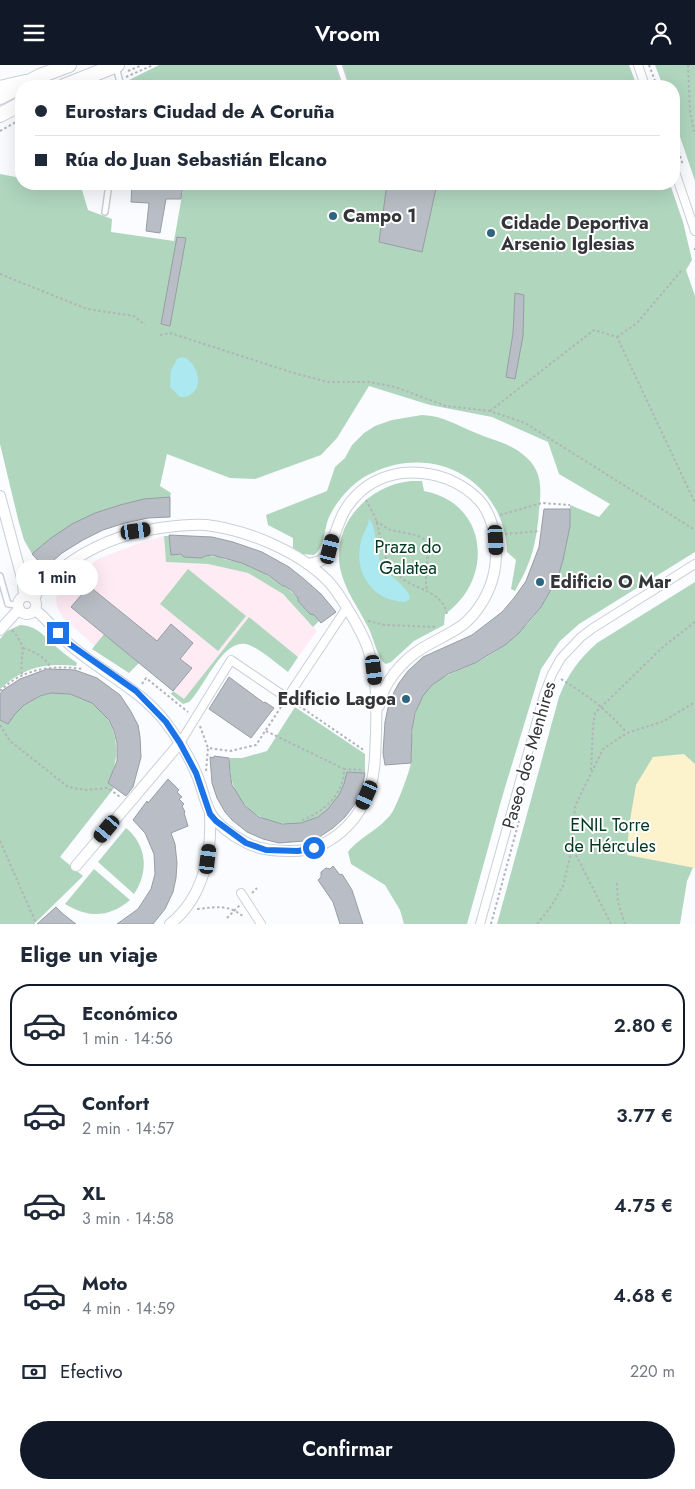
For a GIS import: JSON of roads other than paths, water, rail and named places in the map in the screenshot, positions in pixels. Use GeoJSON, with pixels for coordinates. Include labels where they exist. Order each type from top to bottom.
{"type":"FeatureCollection","features":[{"type":"Feature","properties":{"kind":"main road"},"geometry":{"type":"LineString","coordinates":[[32,80],[70,65]]}},
{"type":"Feature","properties":{"kind":"main road"},"geometry":{"type":"LineString","coordinates":[[79,80],[116,65]]}},
{"type":"Feature","properties":{"kind":"main road"},"geometry":{"type":"LineString","coordinates":[[0,97],[15,89]]}},
{"type":"Feature","properties":{"kind":"main road"},"geometry":{"type":"LineString","coordinates":[[0,115],[15,107]]}},
{"type":"Feature","properties":{"kind":"street"},"geometry":{"type":"LineString","coordinates":[[638,65],[644,80]]}},
{"type":"Feature","properties":{"kind":"street"},"geometry":{"type":"LineString","coordinates":[[24,80],[40,76]]}},
{"type":"Feature","properties":{"kind":"street"},"geometry":{"type":"LineString","coordinates":[[0,86],[15,82]]}},
{"type":"Feature","properties":{"kind":"street"},"geometry":{"type":"LineString","coordinates":[[680,187],[695,231]]}},
{"type":"Feature","properties":{"kind":"street"},"geometry":{"type":"LineString","coordinates":[[308,565],[326,557],[342,513],[351,501],[362,490],[390,476],[425,472],[450,481],[479,501],[486,512],[496,540],[496,556],[494,573],[485,598],[479,608],[464,624],[420,649],[398,669],[389,682],[380,702],[376,724]]}},
{"type":"Feature","properties":{"kind":"street"},"geometry":{"type":"LineString","coordinates":[[0,497],[23,583],[24,602],[22,613],[27,614],[35,610],[37,604],[24,602]]}},
{"type":"Feature","properties":{"kind":"street"},"geometry":{"type":"LineString","coordinates":[[4,628],[24,602],[43,582],[79,555],[136,531],[181,525],[207,525],[266,541],[308,565],[328,582],[358,627],[367,645],[374,670],[376,687],[374,764],[371,785],[356,816],[345,829],[330,841],[314,848],[298,851],[266,850],[246,843],[216,821],[210,814]]}},
{"type":"Feature","properties":{"kind":"street","name":"Paseo dos Menhires"},"geometry":{"type":"LineString","coordinates":[[480,924],[544,695],[561,658],[572,645],[593,628],[695,564]]}},
{"type":"Feature","properties":{"kind":"street"},"geometry":{"type":"LineString","coordinates":[[76,866],[180,743],[231,660],[287,698],[346,609]]}},
{"type":"Feature","properties":{"kind":"street"},"geometry":{"type":"LineString","coordinates":[[35,610],[68,643],[136,691],[166,722],[196,773],[210,814],[211,836],[208,859],[200,883],[185,910],[170,924]]}},
{"type":"Feature","properties":{"kind":"street"},"geometry":{"type":"LineString","coordinates":[[240,893],[261,924]]}},
{"type":"Feature","properties":{"kind":"lane"},"geometry":{"type":"LineString","coordinates":[[116,65],[119,80]]}},
{"type":"Feature","properties":{"kind":"lane"},"geometry":{"type":"LineString","coordinates":[[338,65],[344,80]]}},
{"type":"Feature","properties":{"kind":"lane"},"geometry":{"type":"LineString","coordinates":[[105,212],[108,190]]}},
{"type":"Feature","properties":{"kind":"lane"},"geometry":{"type":"LineString","coordinates":[[0,576],[8,604],[24,602]]}},
{"type":"Feature","properties":{"kind":"water"},"geometry":{"type":"Polygon","coordinates":[[[183,357],[194,367],[198,380],[194,392],[188,396],[180,397],[170,387],[171,370],[177,359],[183,357]]]}},
{"type":"Feature","properties":{"kind":"water"},"geometry":{"type":"Polygon","coordinates":[[[369,519],[372,522],[381,563],[406,590],[410,599],[405,602],[393,600],[374,590],[363,574],[359,552],[369,519]]]}},
{"type":"Feature","properties":{"kind":"place","name":"Campo 1"},"geometry":{"type":"Point","coordinates":[333,216]}},
{"type":"Feature","properties":{"kind":"place","name":"Cidade Deportiva Arsenio Iglesias"},"geometry":{"type":"Point","coordinates":[491,233]}},
{"type":"Feature","properties":{"kind":"place","name":"Edificio O Mar"},"geometry":{"type":"Point","coordinates":[540,582]}},
{"type":"Feature","properties":{"kind":"place","name":"Edificio Lagoa"},"geometry":{"type":"Point","coordinates":[406,699]}},
{"type":"Feature","properties":{"kind":"park label","name":"Praza do Galatea"},"geometry":{"type":"Point","coordinates":[408,558]}},
{"type":"Feature","properties":{"kind":"park label","name":"ENIL Torre de Hércules"},"geometry":{"type":"Point","coordinates":[610,836]}}]}
